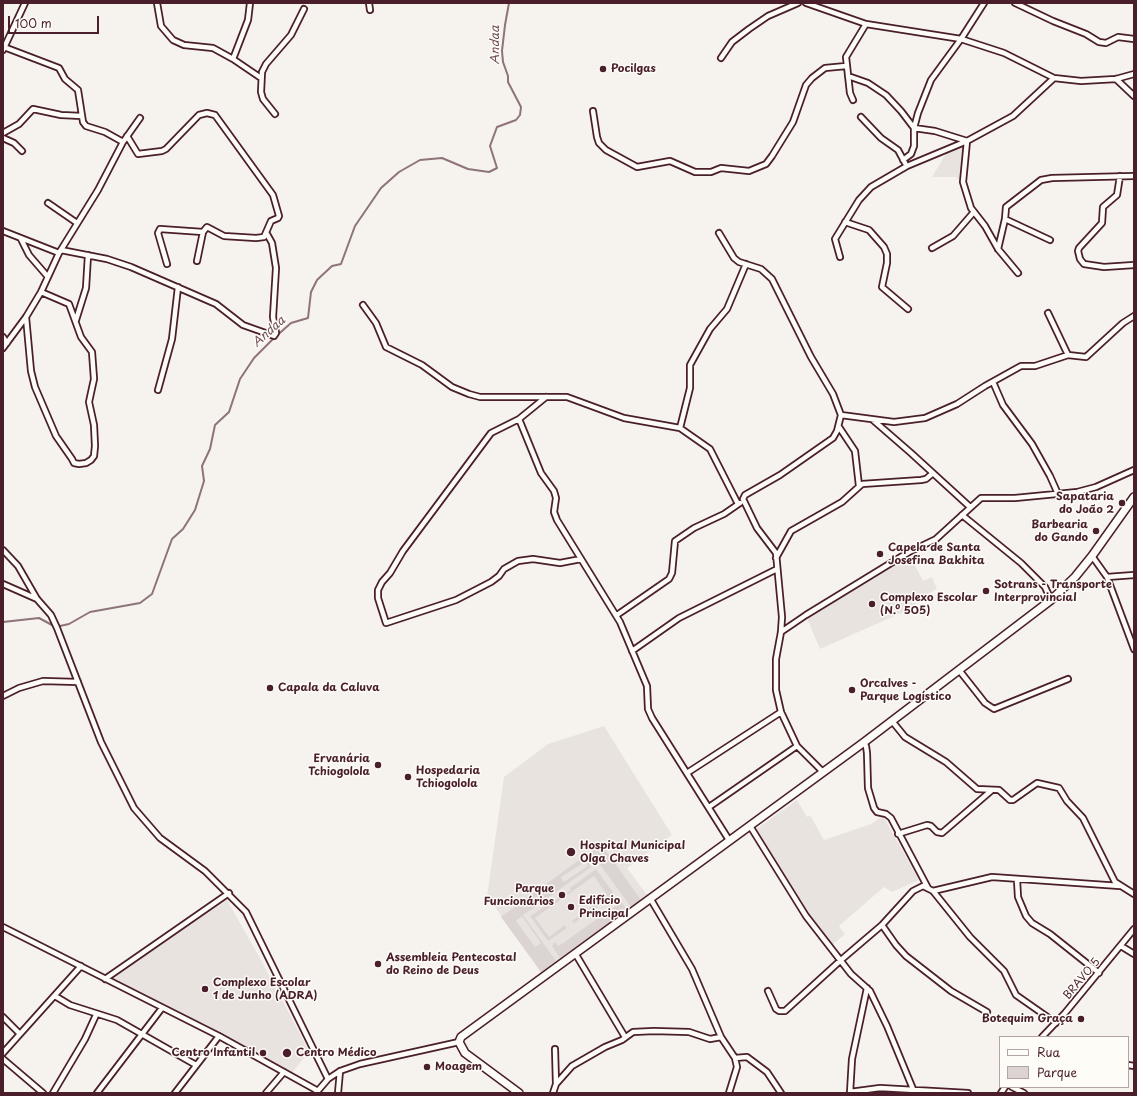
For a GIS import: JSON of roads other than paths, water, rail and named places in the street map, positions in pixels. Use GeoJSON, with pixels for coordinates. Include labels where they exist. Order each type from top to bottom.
{"type":"FeatureCollection","features":[{"type":"Feature","properties":{"kind":"main road"},"geometry":{"type":"LineString","coordinates":[[519,1093],[466,1053],[459,1042],[465,1033],[863,743],[1051,600],[1075,577],[1092,556],[1134,497]]}},
{"type":"Feature","properties":{"kind":"street"},"geometry":{"type":"LineString","coordinates":[[25,3],[4,49],[59,68],[65,80],[78,90],[82,116],[86,126],[105,132],[122,142]]}},
{"type":"Feature","properties":{"kind":"street"},"geometry":{"type":"LineString","coordinates":[[158,3],[161,26],[173,40],[184,45],[213,48],[233,59],[261,78]]}},
{"type":"Feature","properties":{"kind":"street"},"geometry":{"type":"LineString","coordinates":[[233,59],[248,20],[250,3]]}},
{"type":"Feature","properties":{"kind":"street"},"geometry":{"type":"LineString","coordinates":[[369,3],[370,10]]}},
{"type":"Feature","properties":{"kind":"street"},"geometry":{"type":"LineString","coordinates":[[721,58],[732,42],[749,29],[768,16],[798,3]]}},
{"type":"Feature","properties":{"kind":"street"},"geometry":{"type":"LineString","coordinates":[[806,3],[866,24],[961,39],[1004,53],[1054,78],[1080,81],[1116,79],[1134,74]]}},
{"type":"Feature","properties":{"kind":"street"},"geometry":{"type":"LineString","coordinates":[[903,160],[911,154],[914,146],[914,128],[930,80],[961,39],[984,3]]}},
{"type":"Feature","properties":{"kind":"street"},"geometry":{"type":"LineString","coordinates":[[1015,3],[1053,21],[1086,34],[1099,42],[1106,43],[1118,37],[1134,39]]}},
{"type":"Feature","properties":{"kind":"street"},"geometry":{"type":"LineString","coordinates":[[275,114],[263,99],[261,92],[261,78],[266,64],[291,35],[304,9]]}},
{"type":"Feature","properties":{"kind":"street"},"geometry":{"type":"LineString","coordinates":[[853,100],[850,93],[846,66],[848,54],[866,24]]}},
{"type":"Feature","properties":{"kind":"street"},"geometry":{"type":"LineString","coordinates":[[594,111],[596,137],[599,143],[606,150],[637,167],[670,161],[695,172],[711,172],[721,168],[749,171],[766,164],[772,156],[793,122],[806,85],[812,78],[825,68],[846,66]]}},
{"type":"Feature","properties":{"kind":"street"},"geometry":{"type":"LineString","coordinates":[[848,76],[868,84],[886,95],[914,128],[935,131],[966,141]]}},
{"type":"Feature","properties":{"kind":"street"},"geometry":{"type":"LineString","coordinates":[[840,257],[835,239],[859,200],[871,187],[907,166],[966,141],[1013,116],[1054,78]]}},
{"type":"Feature","properties":{"kind":"street"},"geometry":{"type":"LineString","coordinates":[[1116,79],[1134,96]]}},
{"type":"Feature","properties":{"kind":"street"},"geometry":{"type":"LineString","coordinates":[[3,133],[19,124],[33,109],[61,115],[82,116]]}},
{"type":"Feature","properties":{"kind":"street"},"geometry":{"type":"LineString","coordinates":[[127,136],[138,154],[162,151],[166,149],[199,115],[207,113],[215,115],[273,195],[280,216],[271,221],[266,234],[261,238],[224,236],[207,226],[203,232],[197,261]]}},
{"type":"Feature","properties":{"kind":"street"},"geometry":{"type":"LineString","coordinates":[[861,117],[881,138],[898,150],[907,166]]}},
{"type":"Feature","properties":{"kind":"street"},"geometry":{"type":"LineString","coordinates":[[3,348],[26,318],[41,292],[60,252],[98,190],[122,142],[140,118]]}},
{"type":"Feature","properties":{"kind":"street"},"geometry":{"type":"LineString","coordinates":[[3,138],[14,143],[22,151]]}},
{"type":"Feature","properties":{"kind":"street"},"geometry":{"type":"LineString","coordinates":[[966,141],[963,182],[973,213],[985,226],[998,249],[1018,273]]}},
{"type":"Feature","properties":{"kind":"street"},"geometry":{"type":"LineString","coordinates":[[1120,176],[1117,195],[1103,207],[1102,223],[1078,250],[1080,259],[1084,264],[1104,267],[1134,265]]}},
{"type":"Feature","properties":{"kind":"street"},"geometry":{"type":"LineString","coordinates":[[998,249],[1005,219],[1006,207],[1008,204],[1046,178],[1134,176]]}},
{"type":"Feature","properties":{"kind":"street"},"geometry":{"type":"LineString","coordinates":[[48,203],[77,223]]}},
{"type":"Feature","properties":{"kind":"street"},"geometry":{"type":"LineString","coordinates":[[932,248],[953,236],[973,213]]}},
{"type":"Feature","properties":{"kind":"street"},"geometry":{"type":"LineString","coordinates":[[1005,219],[1050,240]]}},
{"type":"Feature","properties":{"kind":"street"},"geometry":{"type":"LineString","coordinates":[[845,222],[869,230],[884,247],[887,254],[887,263],[882,287],[908,309]]}},
{"type":"Feature","properties":{"kind":"street"},"geometry":{"type":"LineString","coordinates":[[167,264],[158,233],[160,229],[203,232]]}},
{"type":"Feature","properties":{"kind":"street"},"geometry":{"type":"LineString","coordinates":[[3,231],[21,239],[60,252],[107,259],[130,267],[216,304],[244,325],[275,336],[273,317],[276,268],[272,243],[266,234]]}},
{"type":"Feature","properties":{"kind":"street"},"geometry":{"type":"LineString","coordinates":[[617,615],[669,579],[672,573],[675,540],[694,528],[724,514],[743,501],[745,495],[780,475],[832,438],[839,427],[841,415],[833,394],[811,357],[772,279],[761,269],[739,262],[734,258],[720,233]]}},
{"type":"Feature","properties":{"kind":"street"},"geometry":{"type":"LineString","coordinates":[[21,239],[29,255],[48,277]]}},
{"type":"Feature","properties":{"kind":"street"},"geometry":{"type":"LineString","coordinates":[[76,320],[86,288],[88,255]]}},
{"type":"Feature","properties":{"kind":"street"},"geometry":{"type":"LineString","coordinates":[[680,428],[690,388],[690,365],[710,329],[726,309],[746,264]]}},
{"type":"Feature","properties":{"kind":"street"},"geometry":{"type":"LineString","coordinates":[[158,390],[172,340],[178,287]]}},
{"type":"Feature","properties":{"kind":"street"},"geometry":{"type":"LineString","coordinates":[[26,318],[30,370],[35,387],[56,436],[74,462],[79,464],[91,460],[94,456],[94,425],[89,402],[94,379],[92,352],[81,337],[69,304],[41,292]]}},
{"type":"Feature","properties":{"kind":"street"},"geometry":{"type":"LineString","coordinates":[[363,305],[376,324],[386,347],[422,365],[452,387],[469,394],[480,397],[546,397],[574,399],[624,418],[680,428],[710,449],[738,504]]}},
{"type":"Feature","properties":{"kind":"street"},"geometry":{"type":"LineString","coordinates":[[1048,313],[1068,355]]}},
{"type":"Feature","properties":{"kind":"street"},"geometry":{"type":"LineString","coordinates":[[841,415],[894,422],[925,418],[957,404],[1021,366],[1036,366],[1068,355],[1083,358],[1089,355],[1123,323],[1134,316]]}},
{"type":"Feature","properties":{"kind":"street"},"geometry":{"type":"LineString","coordinates":[[3,337],[7,343]]}},
{"type":"Feature","properties":{"kind":"street"},"geometry":{"type":"LineString","coordinates":[[993,382],[1003,405],[1032,444],[1050,476],[1058,494]]}},
{"type":"Feature","properties":{"kind":"street"},"geometry":{"type":"LineString","coordinates":[[546,397],[519,419],[491,433],[407,545],[390,573],[382,582],[378,590],[378,598],[386,623],[456,600],[491,582],[499,576],[504,569],[518,561],[534,559],[544,562],[560,563],[581,558]]}},
{"type":"Feature","properties":{"kind":"street"},"geometry":{"type":"LineString","coordinates":[[519,419],[541,473],[554,491],[556,498],[554,512],[557,520],[617,615],[647,686],[648,709],[652,718],[729,840]]}},
{"type":"Feature","properties":{"kind":"street"},"geometry":{"type":"LineString","coordinates":[[873,420],[970,507]]}},
{"type":"Feature","properties":{"kind":"street"},"geometry":{"type":"LineString","coordinates":[[839,427],[855,451],[858,486]]}},
{"type":"Feature","properties":{"kind":"street"},"geometry":{"type":"LineString","coordinates":[[781,632],[902,556],[936,538],[978,499],[986,497],[1015,498],[1077,492],[1096,487],[1134,470]]}},
{"type":"Feature","properties":{"kind":"street"},"geometry":{"type":"LineString","coordinates":[[776,558],[792,531],[842,502],[858,486],[867,483],[926,479],[933,473]]}},
{"type":"Feature","properties":{"kind":"street"},"geometry":{"type":"LineString","coordinates":[[743,501],[757,528],[775,550],[782,617],[776,659],[776,690],[781,712],[797,746],[823,772]]}},
{"type":"Feature","properties":{"kind":"street"},"geometry":{"type":"LineString","coordinates":[[962,515],[1021,563],[1045,587],[1051,600]]}},
{"type":"Feature","properties":{"kind":"street"},"geometry":{"type":"LineString","coordinates":[[3,550],[18,566],[37,599],[51,615],[101,742],[134,808],[160,838],[205,871],[246,912],[328,1079]]}},
{"type":"Feature","properties":{"kind":"street"},"geometry":{"type":"LineString","coordinates":[[1092,556],[1108,577],[1134,649]]}},
{"type":"Feature","properties":{"kind":"street"},"geometry":{"type":"LineString","coordinates":[[632,651],[679,618],[777,569]]}},
{"type":"Feature","properties":{"kind":"street"},"geometry":{"type":"LineString","coordinates":[[1108,577],[1134,575]]}},
{"type":"Feature","properties":{"kind":"street"},"geometry":{"type":"LineString","coordinates":[[3,584],[37,599]]}},
{"type":"Feature","properties":{"kind":"street"},"geometry":{"type":"LineString","coordinates":[[959,670],[985,703],[990,708],[994,709],[1068,679]]}},
{"type":"Feature","properties":{"kind":"street"},"geometry":{"type":"LineString","coordinates":[[3,696],[19,688],[43,681],[78,682]]}},
{"type":"Feature","properties":{"kind":"street"},"geometry":{"type":"LineString","coordinates":[[687,773],[781,712]]}},
{"type":"Feature","properties":{"kind":"street"},"geometry":{"type":"LineString","coordinates":[[892,721],[905,737],[946,762],[973,787],[999,790],[1010,800],[1013,800],[1037,783],[1059,788],[1067,801],[1083,818],[1112,876],[1120,886],[1134,894]]}},
{"type":"Feature","properties":{"kind":"street"},"geometry":{"type":"LineString","coordinates":[[863,743],[866,746],[867,753],[868,788],[874,808],[877,812],[886,814],[891,818],[898,834],[928,888]]}},
{"type":"Feature","properties":{"kind":"street"},"geometry":{"type":"LineString","coordinates":[[709,807],[797,746]]}},
{"type":"Feature","properties":{"kind":"street"},"geometry":{"type":"LineString","coordinates":[[898,834],[927,825],[931,826],[937,832],[942,833],[992,790]]}},
{"type":"Feature","properties":{"kind":"street"},"geometry":{"type":"LineString","coordinates":[[750,826],[806,916],[851,974],[867,988],[873,997],[887,1026],[913,1089]]}},
{"type":"Feature","properties":{"kind":"street"},"geometry":{"type":"LineString","coordinates":[[933,891],[992,877],[1017,880],[1120,886]]}},
{"type":"Feature","properties":{"kind":"street"},"geometry":{"type":"LineString","coordinates":[[1017,880],[1019,901],[1026,916],[1099,973]]}},
{"type":"Feature","properties":{"kind":"street"},"geometry":{"type":"LineString","coordinates":[[768,991],[776,1008],[786,1011],[841,960],[882,925],[913,891],[923,886],[933,891],[970,937],[1004,971],[1016,995],[1056,1023]]}},
{"type":"Feature","properties":{"kind":"street"},"geometry":{"type":"LineString","coordinates":[[105,979],[229,894]]}},
{"type":"Feature","properties":{"kind":"street"},"geometry":{"type":"LineString","coordinates":[[650,898],[692,969],[721,1037],[735,1058],[737,1067],[729,1093]]}},
{"type":"Feature","properties":{"kind":"street"},"geometry":{"type":"LineString","coordinates":[[882,925],[906,956],[952,991],[987,1012]]}},
{"type":"Feature","properties":{"kind":"street"},"geometry":{"type":"LineString","coordinates":[[3,927],[219,1036],[317,1092],[328,1079],[340,1071],[360,1064],[459,1042]]}},
{"type":"Feature","properties":{"kind":"street","name":"BRAVO 5"},"geometry":{"type":"LineString","coordinates":[[1044,1036],[1134,930]]}},
{"type":"Feature","properties":{"kind":"street"},"geometry":{"type":"LineString","coordinates":[[1121,946],[1134,954]]}},
{"type":"Feature","properties":{"kind":"street"},"geometry":{"type":"LineString","coordinates":[[575,953],[625,1037]]}},
{"type":"Feature","properties":{"kind":"street"},"geometry":{"type":"LineString","coordinates":[[3,1053],[81,966]]}},
{"type":"Feature","properties":{"kind":"street"},"geometry":{"type":"LineString","coordinates":[[867,988],[852,1059],[850,1093],[880,1088],[968,1093]]}},
{"type":"Feature","properties":{"kind":"street"},"geometry":{"type":"LineString","coordinates":[[55,996],[70,1005],[96,1015],[117,1020],[196,1065]]}},
{"type":"Feature","properties":{"kind":"street"},"geometry":{"type":"LineString","coordinates":[[97,1093],[162,1008]]}},
{"type":"Feature","properties":{"kind":"street"},"geometry":{"type":"LineString","coordinates":[[53,1093],[85,1039],[96,1015]]}},
{"type":"Feature","properties":{"kind":"street"},"geometry":{"type":"LineString","coordinates":[[3,1017],[20,1034]]}},
{"type":"Feature","properties":{"kind":"street"},"geometry":{"type":"LineString","coordinates":[[556,1084],[572,1066],[605,1047],[622,1040],[633,1032],[689,1032],[710,1039],[721,1037]]}},
{"type":"Feature","properties":{"kind":"street"},"geometry":{"type":"LineString","coordinates":[[175,1093],[219,1036]]}},
{"type":"Feature","properties":{"kind":"street"},"geometry":{"type":"LineString","coordinates":[[553,1093],[556,1084],[555,1049]]}},
{"type":"Feature","properties":{"kind":"street"},"geometry":{"type":"LineString","coordinates":[[735,1058],[747,1058],[767,1072],[781,1093]]}},
{"type":"Feature","properties":{"kind":"street"},"geometry":{"type":"LineString","coordinates":[[3,1059],[43,1093]]}},
{"type":"Feature","properties":{"kind":"street"},"geometry":{"type":"LineString","coordinates":[[338,1093],[340,1071]]}},
{"type":"Feature","properties":{"kind":"street"},"geometry":{"type":"LineString","coordinates":[[266,1093],[284,1072]]}},
{"type":"Feature","properties":{"kind":"street"},"geometry":{"type":"LineString","coordinates":[[1014,1088],[1024,1093]]}},
{"type":"Feature","properties":{"kind":"waterway","name":"Andaa"},"geometry":{"type":"LineString","coordinates":[[60,626],[69,624],[90,612],[140,603],[152,594],[172,539],[183,529],[195,510],[204,481],[202,466],[210,449],[215,425],[229,412],[240,379],[254,358],[273,339],[291,323],[308,318],[311,292],[317,280],[332,266],[341,264],[355,226],[381,188],[399,172],[420,160],[442,158],[468,169],[489,172],[497,168],[490,146],[497,127],[516,120],[520,115],[521,107],[508,82],[508,76],[503,62],[502,51],[509,3]]}},
{"type":"Feature","properties":{"kind":"waterway","name":"Andaa"},"geometry":{"type":"LineString","coordinates":[[3,622],[39,618],[52,625]]}},
{"type":"Feature","properties":{"kind":"place","name":"Pocilgas"},"geometry":{"type":"Point","coordinates":[603,69]}},
{"type":"Feature","properties":{"kind":"place","name":"Sapataria do João 2"},"geometry":{"type":"Point","coordinates":[1122,503]}},
{"type":"Feature","properties":{"kind":"place","name":"Barbearia do Gando"},"geometry":{"type":"Point","coordinates":[1096,531]}},
{"type":"Feature","properties":{"kind":"place","name":"Capela de Santa Josefina Bakhita"},"geometry":{"type":"Point","coordinates":[880,554]}},
{"type":"Feature","properties":{"kind":"place","name":"Sotrans - Transporte Interprovincial"},"geometry":{"type":"Point","coordinates":[986,591]}},
{"type":"Feature","properties":{"kind":"place","name":"Complexo Escolar (N.º 505)"},"geometry":{"type":"Point","coordinates":[872,604]}},
{"type":"Feature","properties":{"kind":"place","name":"Capala da Caluva"},"geometry":{"type":"Point","coordinates":[270,688]}},
{"type":"Feature","properties":{"kind":"place","name":"Orcalves - Parque Logístico"},"geometry":{"type":"Point","coordinates":[852,690]}},
{"type":"Feature","properties":{"kind":"place","name":"Ervanária Tchiogolola"},"geometry":{"type":"Point","coordinates":[378,765]}},
{"type":"Feature","properties":{"kind":"place","name":"Hospedaria Tchiogolola"},"geometry":{"type":"Point","coordinates":[408,777]}},
{"type":"Feature","properties":{"kind":"place","name":"Hospital Municipal Olga Chaves"},"geometry":{"type":"Point","coordinates":[571,852]}},
{"type":"Feature","properties":{"kind":"place","name":"Parque Funcionários"},"geometry":{"type":"Point","coordinates":[562,895]}},
{"type":"Feature","properties":{"kind":"place","name":"Edifício Principal"},"geometry":{"type":"Point","coordinates":[571,907]}},
{"type":"Feature","properties":{"kind":"place","name":"Assembleia Pentecostal do Reino de Deus"},"geometry":{"type":"Point","coordinates":[378,964]}},
{"type":"Feature","properties":{"kind":"place","name":"Complexo Escolar 1 de Junho (ADRA)"},"geometry":{"type":"Point","coordinates":[205,989]}},
{"type":"Feature","properties":{"kind":"place","name":"Botequim Graça"},"geometry":{"type":"Point","coordinates":[1081,1019]}},
{"type":"Feature","properties":{"kind":"place","name":"Centro Infantil"},"geometry":{"type":"Point","coordinates":[263,1053]}},
{"type":"Feature","properties":{"kind":"place","name":"Centro Médico"},"geometry":{"type":"Point","coordinates":[287,1053]}},
{"type":"Feature","properties":{"kind":"place","name":"Moagem"},"geometry":{"type":"Point","coordinates":[427,1067]}}]}
